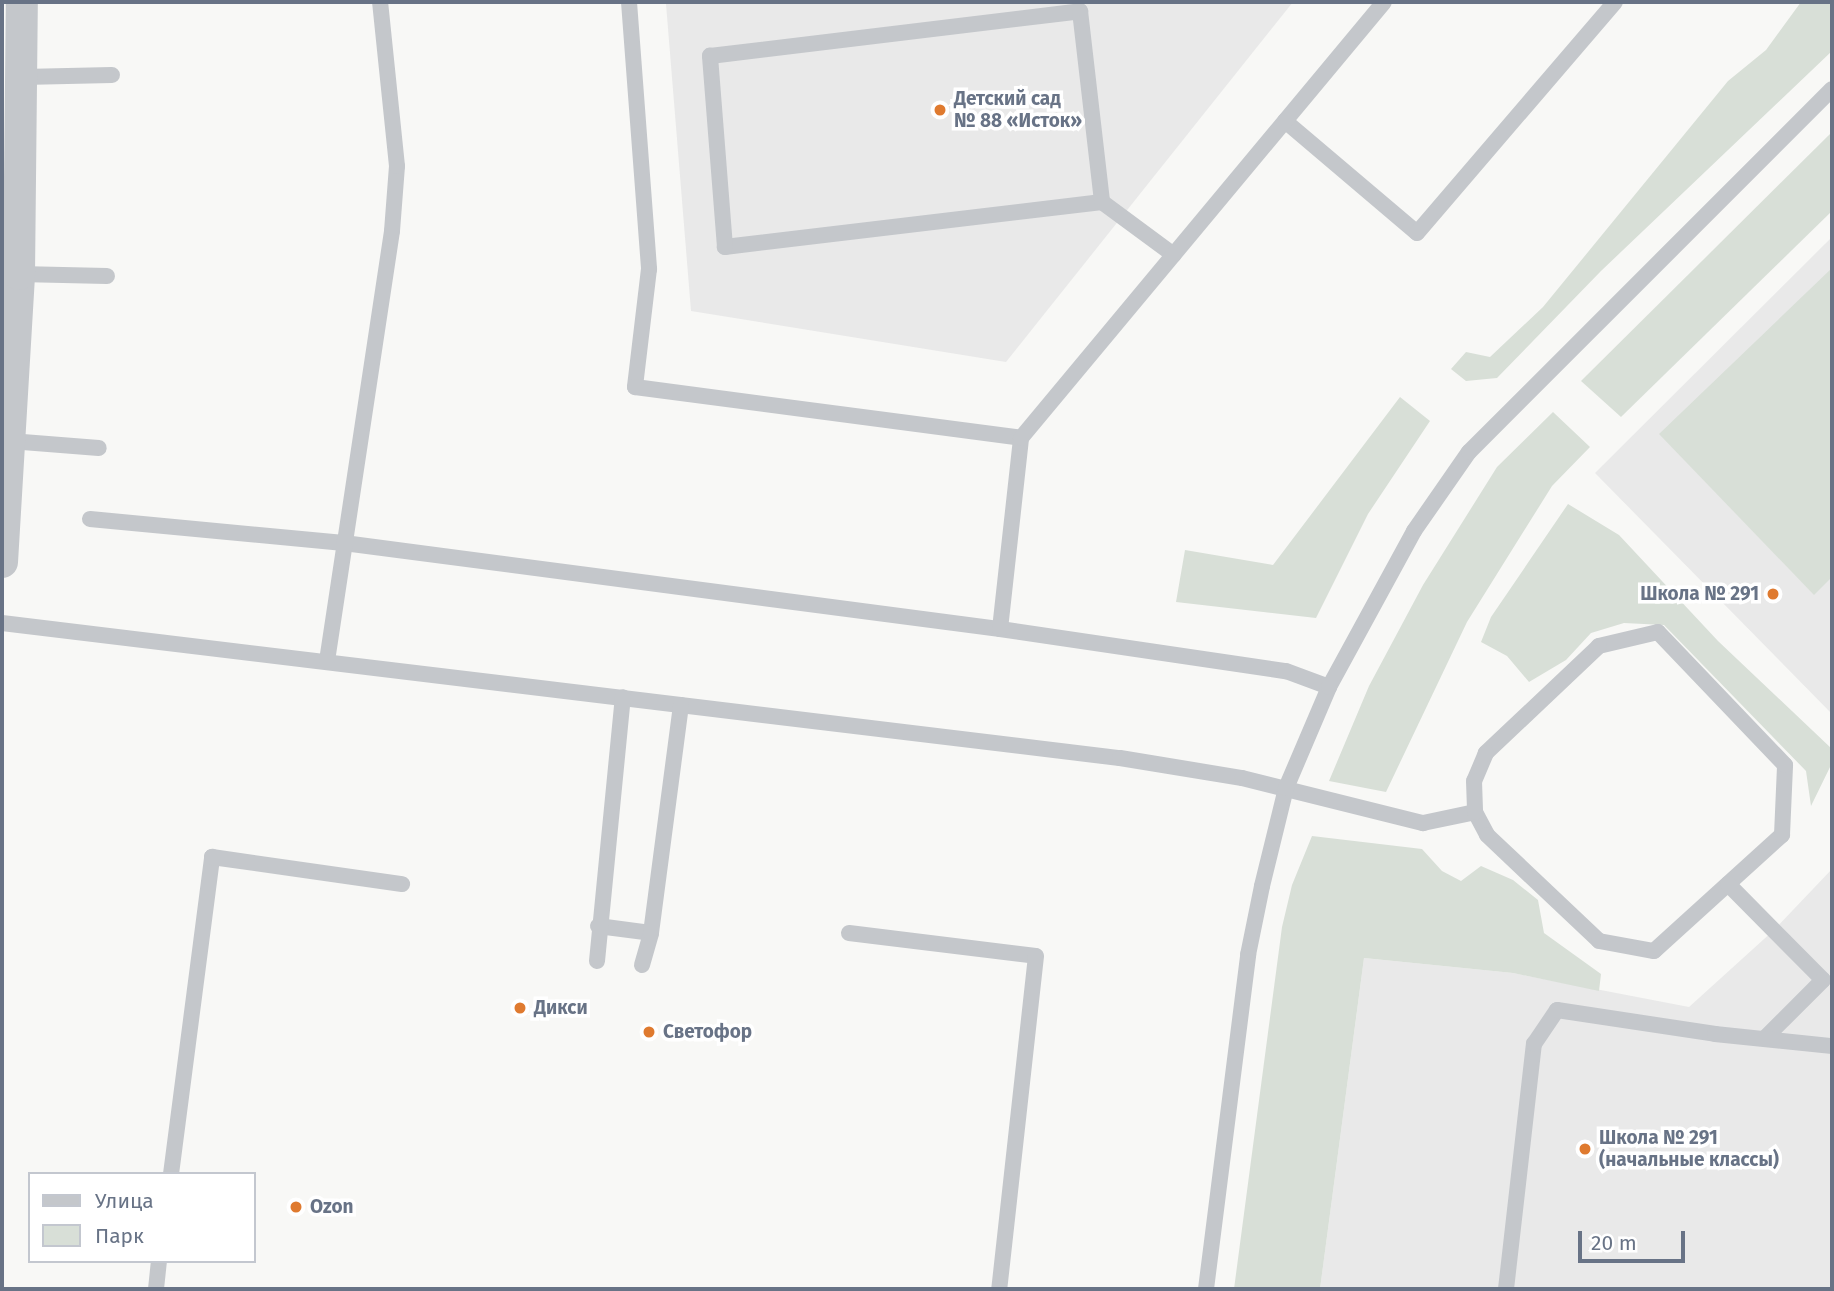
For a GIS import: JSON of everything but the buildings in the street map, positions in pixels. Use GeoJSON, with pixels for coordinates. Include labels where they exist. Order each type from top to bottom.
{"type":"FeatureCollection","features":[{"type":"Feature","properties":{"kind":"street"},"geometry":{"type":"LineString","coordinates":[[2,562],[19,274],[22,2]]}},
{"type":"Feature","properties":{"kind":"lane"},"geometry":{"type":"LineString","coordinates":[[327,661],[392,231],[397,166],[380,2]]}},
{"type":"Feature","properties":{"kind":"lane"},"geometry":{"type":"LineString","coordinates":[[629,2],[649,269],[635,387],[1021,438]]}},
{"type":"Feature","properties":{"kind":"lane"},"geometry":{"type":"LineString","coordinates":[[1000,629],[1021,438],[1384,2]]}},
{"type":"Feature","properties":{"kind":"lane"},"geometry":{"type":"LineString","coordinates":[[1285,121],[1417,233],[1615,2]]}},
{"type":"Feature","properties":{"kind":"lane"},"geometry":{"type":"LineString","coordinates":[[1101,202],[1080,11],[710,56],[725,247],[1101,202],[1174,255]]}},
{"type":"Feature","properties":{"kind":"lane"},"geometry":{"type":"LineString","coordinates":[[23,77],[112,75]]}},
{"type":"Feature","properties":{"kind":"lane"},"geometry":{"type":"LineString","coordinates":[[1206,1289],[1248,955],[1286,788],[1329,687],[1414,531],[1469,452],[1832,89]]}},
{"type":"Feature","properties":{"kind":"lane"},"geometry":{"type":"LineString","coordinates":[[19,274],[107,276]]}},
{"type":"Feature","properties":{"kind":"lane"},"geometry":{"type":"LineString","coordinates":[[10,441],[99,448]]}},
{"type":"Feature","properties":{"kind":"lane"},"geometry":{"type":"LineString","coordinates":[[90,519],[344,543],[1000,629],[1286,671],[1329,687]]}},
{"type":"Feature","properties":{"kind":"lane"},"geometry":{"type":"LineString","coordinates":[[2,623],[1121,758],[1286,788],[1423,823],[1448,821],[1475,812]]}},
{"type":"Feature","properties":{"kind":"lane"},"geometry":{"type":"LineString","coordinates":[[1658,632],[1785,765],[1783,835],[1654,951],[1599,941],[1487,835],[1475,812],[1475,780],[1486,753],[1599,646],[1658,632]]}},
{"type":"Feature","properties":{"kind":"lane"},"geometry":{"type":"LineString","coordinates":[[597,961],[598,926],[622,697]]}},
{"type":"Feature","properties":{"kind":"lane"},"geometry":{"type":"LineString","coordinates":[[642,965],[651,933],[681,705]]}},
{"type":"Feature","properties":{"kind":"lane"},"geometry":{"type":"LineString","coordinates":[[171,1172],[212,857],[402,884]]}},
{"type":"Feature","properties":{"kind":"lane"},"geometry":{"type":"LineString","coordinates":[[1728,884],[1823,980],[1764,1039]]}},
{"type":"Feature","properties":{"kind":"lane"},"geometry":{"type":"LineString","coordinates":[[598,926],[651,933]]}},
{"type":"Feature","properties":{"kind":"lane"},"geometry":{"type":"LineString","coordinates":[[849,933],[1036,956],[999,1289]]}},
{"type":"Feature","properties":{"kind":"lane"},"geometry":{"type":"LineString","coordinates":[[1506,1289],[1534,1044],[1557,1010],[1832,1046]]}},
{"type":"Feature","properties":{"kind":"lane"},"geometry":{"type":"LineString","coordinates":[[156,1289],[159,1263]]}},
{"type":"Feature","properties":{"kind":"shaded area","name":"Детский сад № 88 «Исток»"},"geometry":{"type":"Polygon","coordinates":[[[1293,2],[1006,362],[691,311],[666,4],[1293,2]]]}},
{"type":"Feature","properties":{"kind":"shaded area","name":"Школа № 291"},"geometry":{"type":"Polygon","coordinates":[[[1832,237],[1832,714],[1595,473],[1832,237]]]}},
{"type":"Feature","properties":{"kind":"shaded area","name":"Школа № 291 (начальные классы)"},"geometry":{"type":"Polygon","coordinates":[[[1832,869],[1832,1289],[1320,1289],[1364,958],[1513,973],[1689,1007],[1774,930],[1832,869]]]}},
{"type":"Feature","properties":{"kind":"green space"},"geometry":{"type":"Polygon","coordinates":[[[1801,2],[1832,2],[1832,51],[1601,271],[1497,378],[1466,381],[1451,369],[1466,352],[1490,357],[1543,307],[1728,81],[1766,50],[1801,2]]]}},
{"type":"Feature","properties":{"kind":"green space"},"geometry":{"type":"Polygon","coordinates":[[[1832,132],[1832,211],[1621,417],[1581,381],[1832,132]]]}},
{"type":"Feature","properties":{"kind":"green space"},"geometry":{"type":"Polygon","coordinates":[[[1832,268],[1832,577],[1814,595],[1659,434],[1832,268]]]}},
{"type":"Feature","properties":{"kind":"green space"},"geometry":{"type":"Polygon","coordinates":[[[1400,397],[1430,421],[1368,514],[1316,618],[1176,602],[1185,550],[1273,565],[1400,397]]]}},
{"type":"Feature","properties":{"kind":"green space"},"geometry":{"type":"Polygon","coordinates":[[[1553,412],[1590,447],[1552,486],[1467,622],[1386,792],[1329,781],[1369,686],[1423,585],[1497,467],[1553,412]]]}},
{"type":"Feature","properties":{"kind":"green space"},"geometry":{"type":"Polygon","coordinates":[[[1568,504],[1619,535],[1718,641],[1832,749],[1832,763],[1811,806],[1806,771],[1664,625],[1624,623],[1591,633],[1566,660],[1529,682],[1507,656],[1481,642],[1491,617],[1568,504]]]}},
{"type":"Feature","properties":{"kind":"green space"},"geometry":{"type":"Polygon","coordinates":[[[1312,836],[1422,849],[1442,871],[1461,881],[1481,866],[1513,880],[1538,900],[1544,933],[1601,974],[1599,991],[1513,973],[1364,958],[1320,1289],[1234,1289],[1282,927],[1292,885],[1312,836]]]}},
{"type":"Feature","properties":{"kind":"place","name":"Детский сад № 88 «Исток»"},"geometry":{"type":"Point","coordinates":[940,110]}},
{"type":"Feature","properties":{"kind":"place","name":"Школа № 291"},"geometry":{"type":"Point","coordinates":[1773,594]}},
{"type":"Feature","properties":{"kind":"place","name":"Дикси"},"geometry":{"type":"Point","coordinates":[520,1008]}},
{"type":"Feature","properties":{"kind":"place","name":"Светофор"},"geometry":{"type":"Point","coordinates":[649,1032]}},
{"type":"Feature","properties":{"kind":"place","name":"Школа № 291 (начальные классы)"},"geometry":{"type":"Point","coordinates":[1585,1149]}},
{"type":"Feature","properties":{"kind":"place","name":"Ozon"},"geometry":{"type":"Point","coordinates":[296,1207]}}]}
